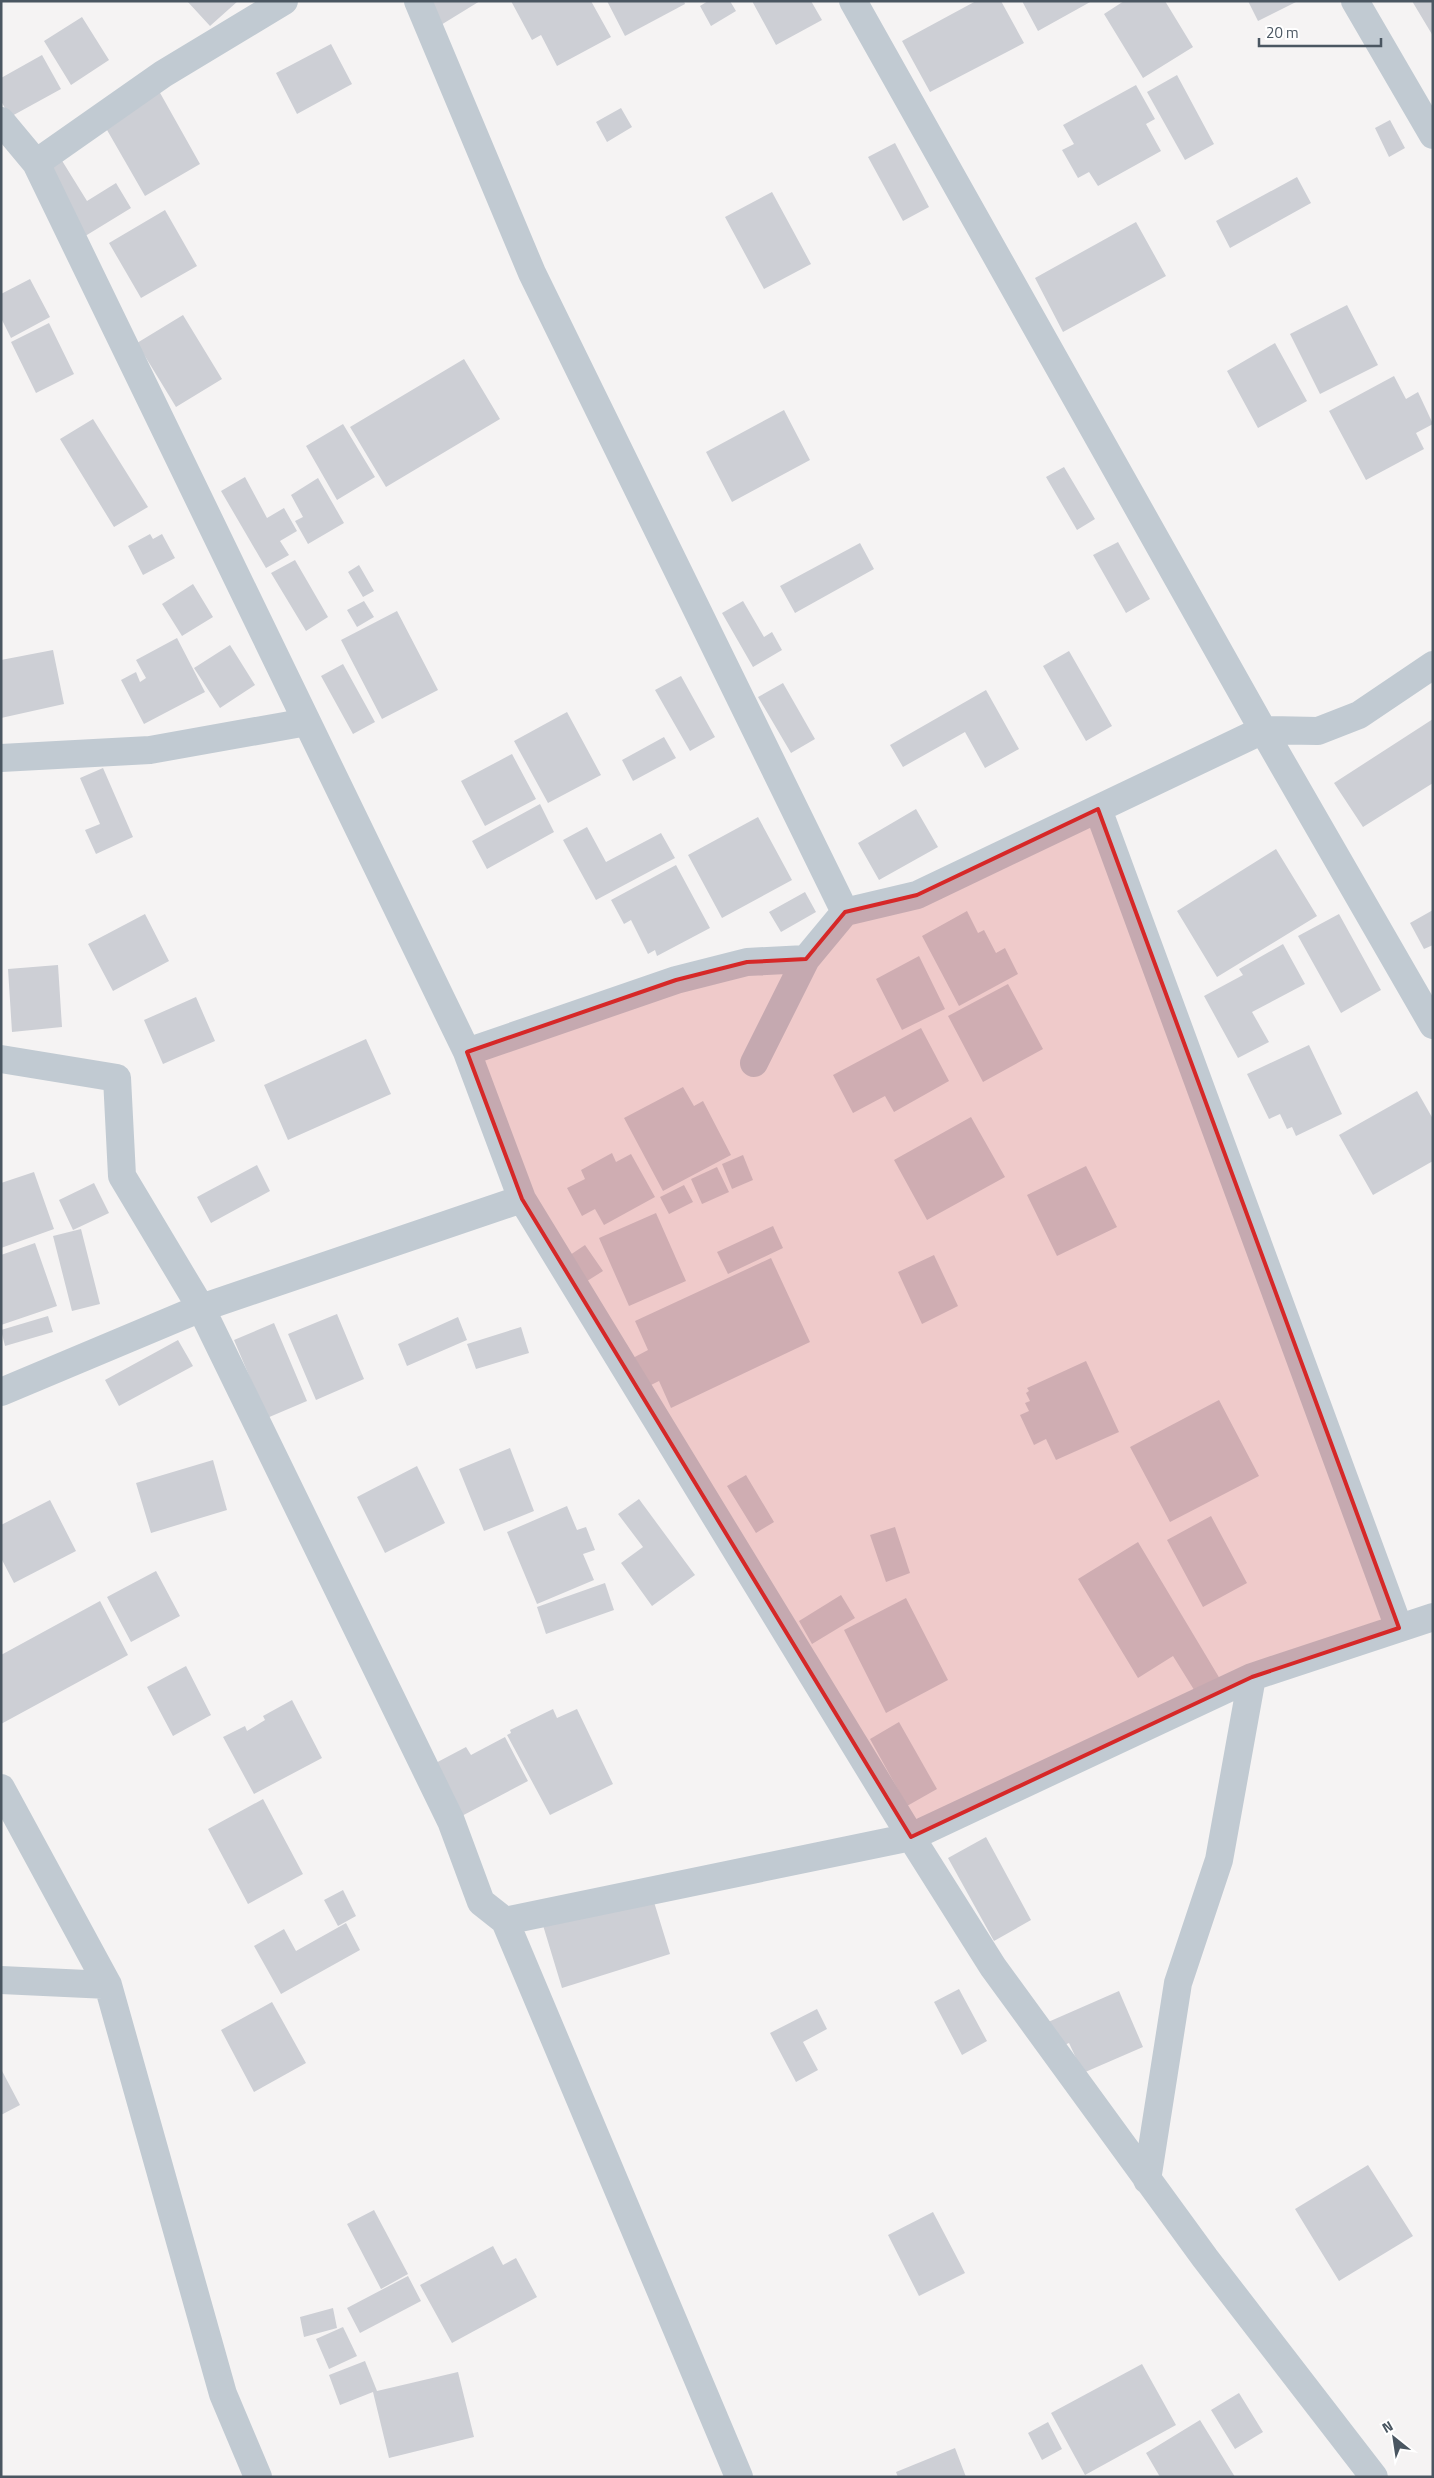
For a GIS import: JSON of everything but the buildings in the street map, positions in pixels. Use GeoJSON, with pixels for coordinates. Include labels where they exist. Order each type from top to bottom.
{"type":"FeatureCollection","features":[{"type":"Feature","properties":{"kind":"street"},"geometry":{"type":"LineString","coordinates":[[36,163],[163,74],[284,1]]}},
{"type":"Feature","properties":{"kind":"street"},"geometry":{"type":"LineString","coordinates":[[418,1],[532,273],[845,912]]}},
{"type":"Feature","properties":{"kind":"street"},"geometry":{"type":"LineString","coordinates":[[853,1],[1263,730],[1433,1025]]}},
{"type":"Feature","properties":{"kind":"street"},"geometry":{"type":"LineString","coordinates":[[1355,1],[1433,135]]}},
{"type":"Feature","properties":{"kind":"street"},"geometry":{"type":"LineString","coordinates":[[1,121],[36,163],[467,1052],[522,1199],[911,1838],[993,1967],[1147,2180],[1374,2477]]}},
{"type":"Feature","properties":{"kind":"street"},"geometry":{"type":"LineString","coordinates":[[754,1063],[806,959],[845,912],[917,895],[1263,730],[1318,731],[1359,715],[1433,665]]}},
{"type":"Feature","properties":{"kind":"street"},"geometry":{"type":"LineString","coordinates":[[1,758],[150,750],[307,722]]}},
{"type":"Feature","properties":{"kind":"street"},"geometry":{"type":"LineString","coordinates":[[1098,809],[1399,1628]]}},
{"type":"Feature","properties":{"kind":"street"},"geometry":{"type":"LineString","coordinates":[[467,1052],[676,980],[747,962],[806,959]]}},
{"type":"Feature","properties":{"kind":"street"},"geometry":{"type":"LineString","coordinates":[[1,1059],[117,1078],[122,1176],[201,1308],[450,1821],[481,1902],[505,1921],[739,2477]]}},
{"type":"Feature","properties":{"kind":"street"},"geometry":{"type":"LineString","coordinates":[[1,1392],[201,1308],[522,1199]]}},
{"type":"Feature","properties":{"kind":"street"},"geometry":{"type":"LineString","coordinates":[[505,1921],[911,1838],[1252,1677],[1433,1617]]}},
{"type":"Feature","properties":{"kind":"street"},"geometry":{"type":"LineString","coordinates":[[1147,2180],[1178,1983],[1219,1860],[1252,1677]]}},
{"type":"Feature","properties":{"kind":"street"},"geometry":{"type":"LineString","coordinates":[[1,1788],[108,1985],[223,2394],[258,2477]]}},
{"type":"Feature","properties":{"kind":"street"},"geometry":{"type":"LineString","coordinates":[[1,1980],[108,1985]]}},
{"type":"Feature","properties":{"kind":"highlighted area"},"geometry":{"type":"Polygon","coordinates":[[[1098,809],[1399,1628],[1252,1677],[911,1837],[522,1199],[467,1052],[676,980],[747,962],[806,959],[845,912],[917,895],[1098,809]]]}}]}
